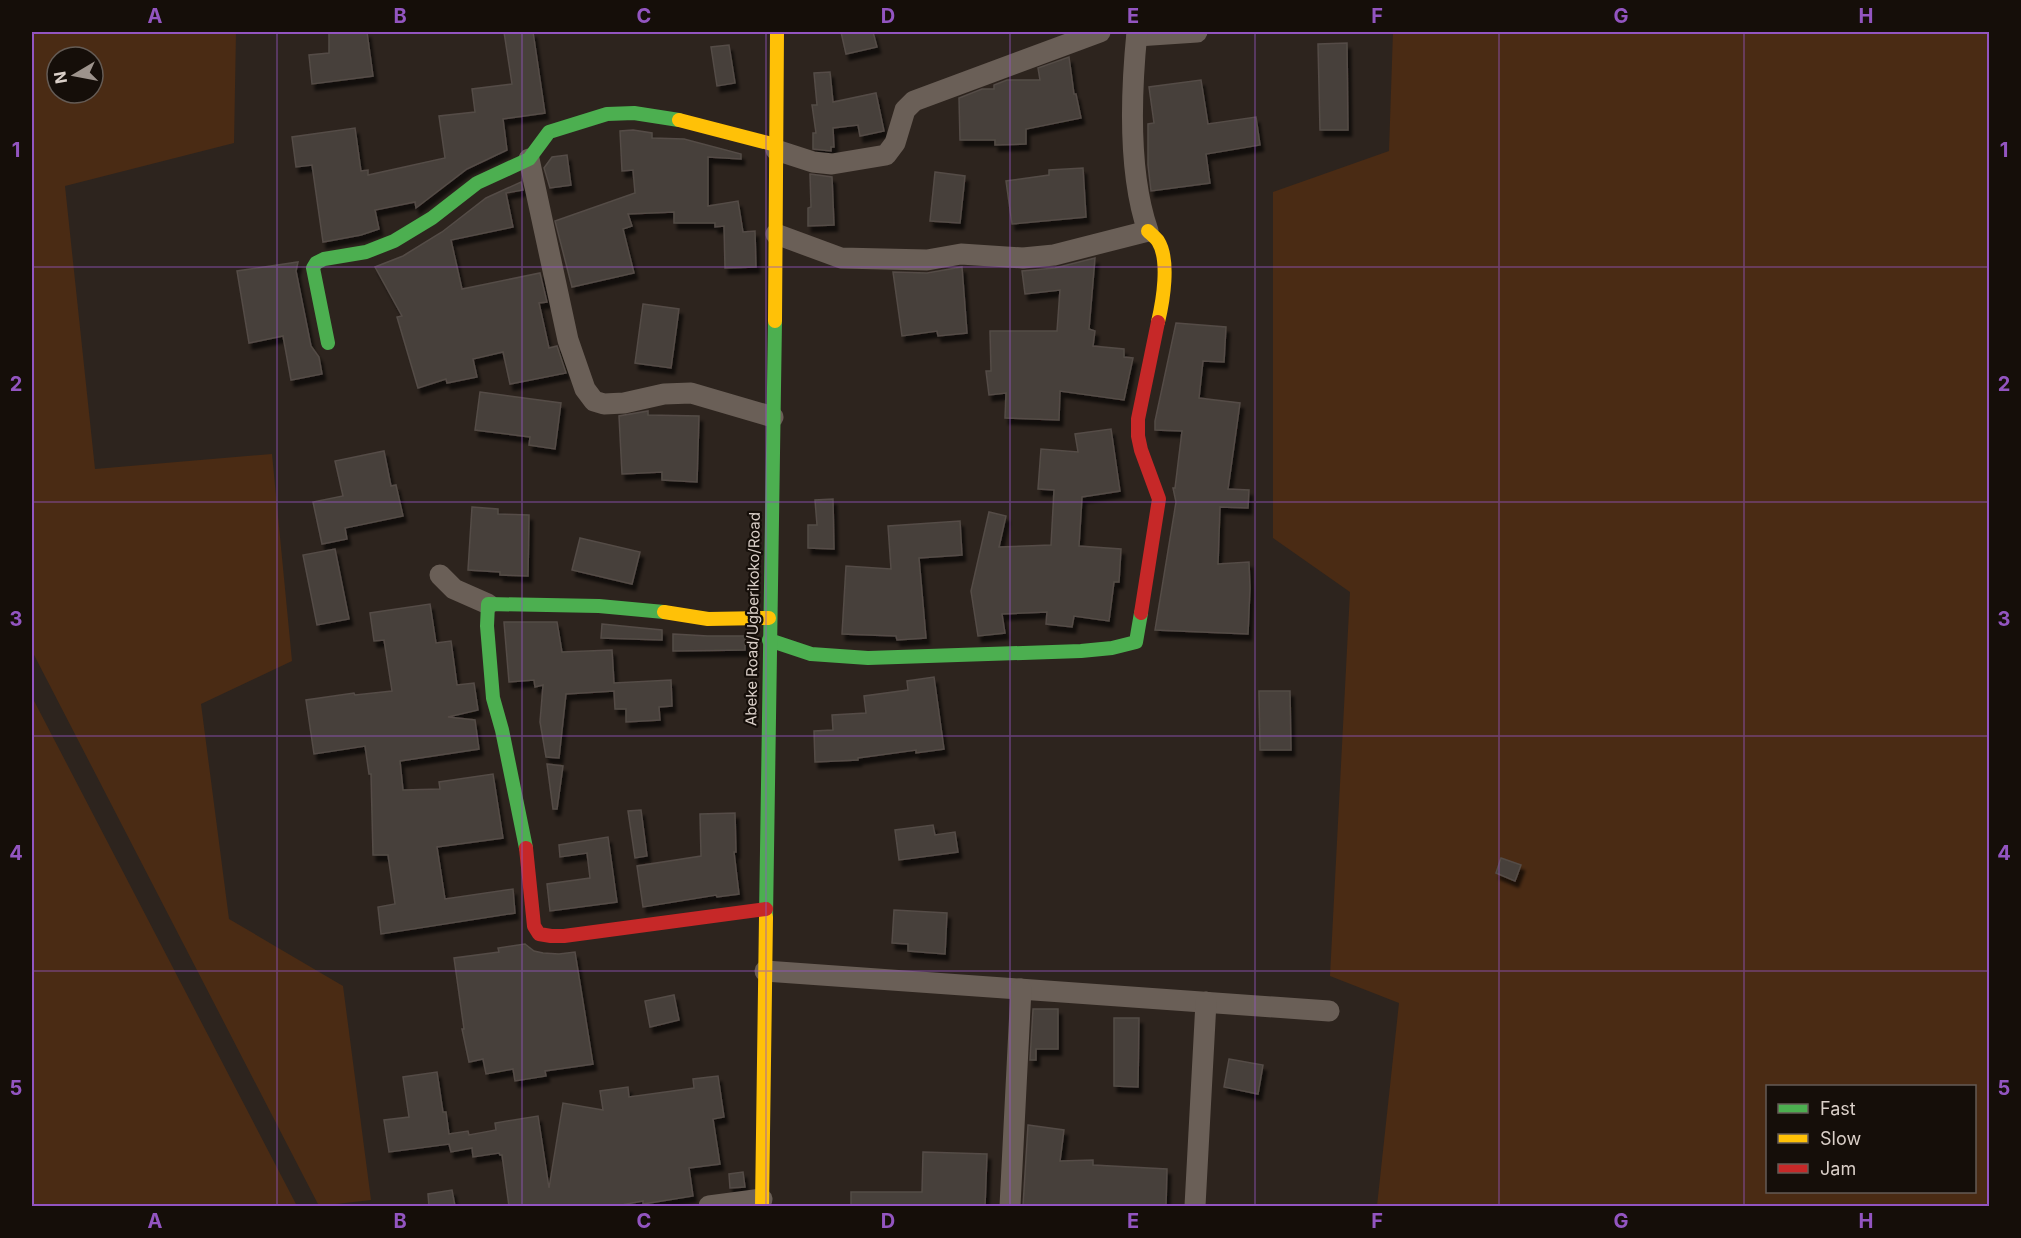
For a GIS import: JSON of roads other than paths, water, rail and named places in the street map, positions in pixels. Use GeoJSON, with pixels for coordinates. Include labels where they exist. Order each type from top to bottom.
{"type":"FeatureCollection","features":[{"type":"Feature","properties":{"kind":"street","name":"Abeke Road/Ugberikoko/Road"},"geometry":{"type":"LineString","coordinates":[[762,1203],[777,32]]}},
{"type":"Feature","properties":{"kind":"street"},"geometry":{"type":"LineString","coordinates":[[328,344],[313,268],[316,263],[324,259],[366,252],[394,241],[432,218],[477,183],[530,159],[549,132],[607,114],[634,113],[685,121],[776,147],[813,162],[832,164],[886,155],[895,143],[905,110],[914,101],[1100,32]]}},
{"type":"Feature","properties":{"kind":"street"},"geometry":{"type":"LineString","coordinates":[[769,640],[815,654],[859,658],[1091,650],[1136,642],[1159,498],[1141,450],[1138,419],[1162,304],[1164,258],[1158,241],[1148,231],[1144,219],[1133,147],[1137,34],[1197,32]]}},
{"type":"Feature","properties":{"kind":"street"},"geometry":{"type":"LineString","coordinates":[[530,159],[568,340],[585,389],[594,401],[603,404],[624,403],[664,394],[691,393],[773,417]]}},
{"type":"Feature","properties":{"kind":"street"},"geometry":{"type":"LineString","coordinates":[[776,234],[841,258],[927,260],[961,254],[1023,258],[1054,255],[1148,231]]}},
{"type":"Feature","properties":{"kind":"street"},"geometry":{"type":"LineString","coordinates":[[440,575],[454,589],[488,604],[599,606],[649,610],[708,619],[769,618]]}},
{"type":"Feature","properties":{"kind":"street"},"geometry":{"type":"LineString","coordinates":[[488,604],[487,626],[493,698],[519,811],[527,855],[534,926],[539,934],[555,938],[572,933],[631,927],[725,912],[766,909]]}},
{"type":"Feature","properties":{"kind":"street"},"geometry":{"type":"LineString","coordinates":[[765,971],[1329,1011]]}},
{"type":"Feature","properties":{"kind":"street"},"geometry":{"type":"LineString","coordinates":[[1010,1206],[1021,989]]}},
{"type":"Feature","properties":{"kind":"street"},"geometry":{"type":"LineString","coordinates":[[1195,1206],[1206,1002]]}},
{"type":"Feature","properties":{"kind":"street"},"geometry":{"type":"LineString","coordinates":[[709,1206],[762,1203]]}}]}
